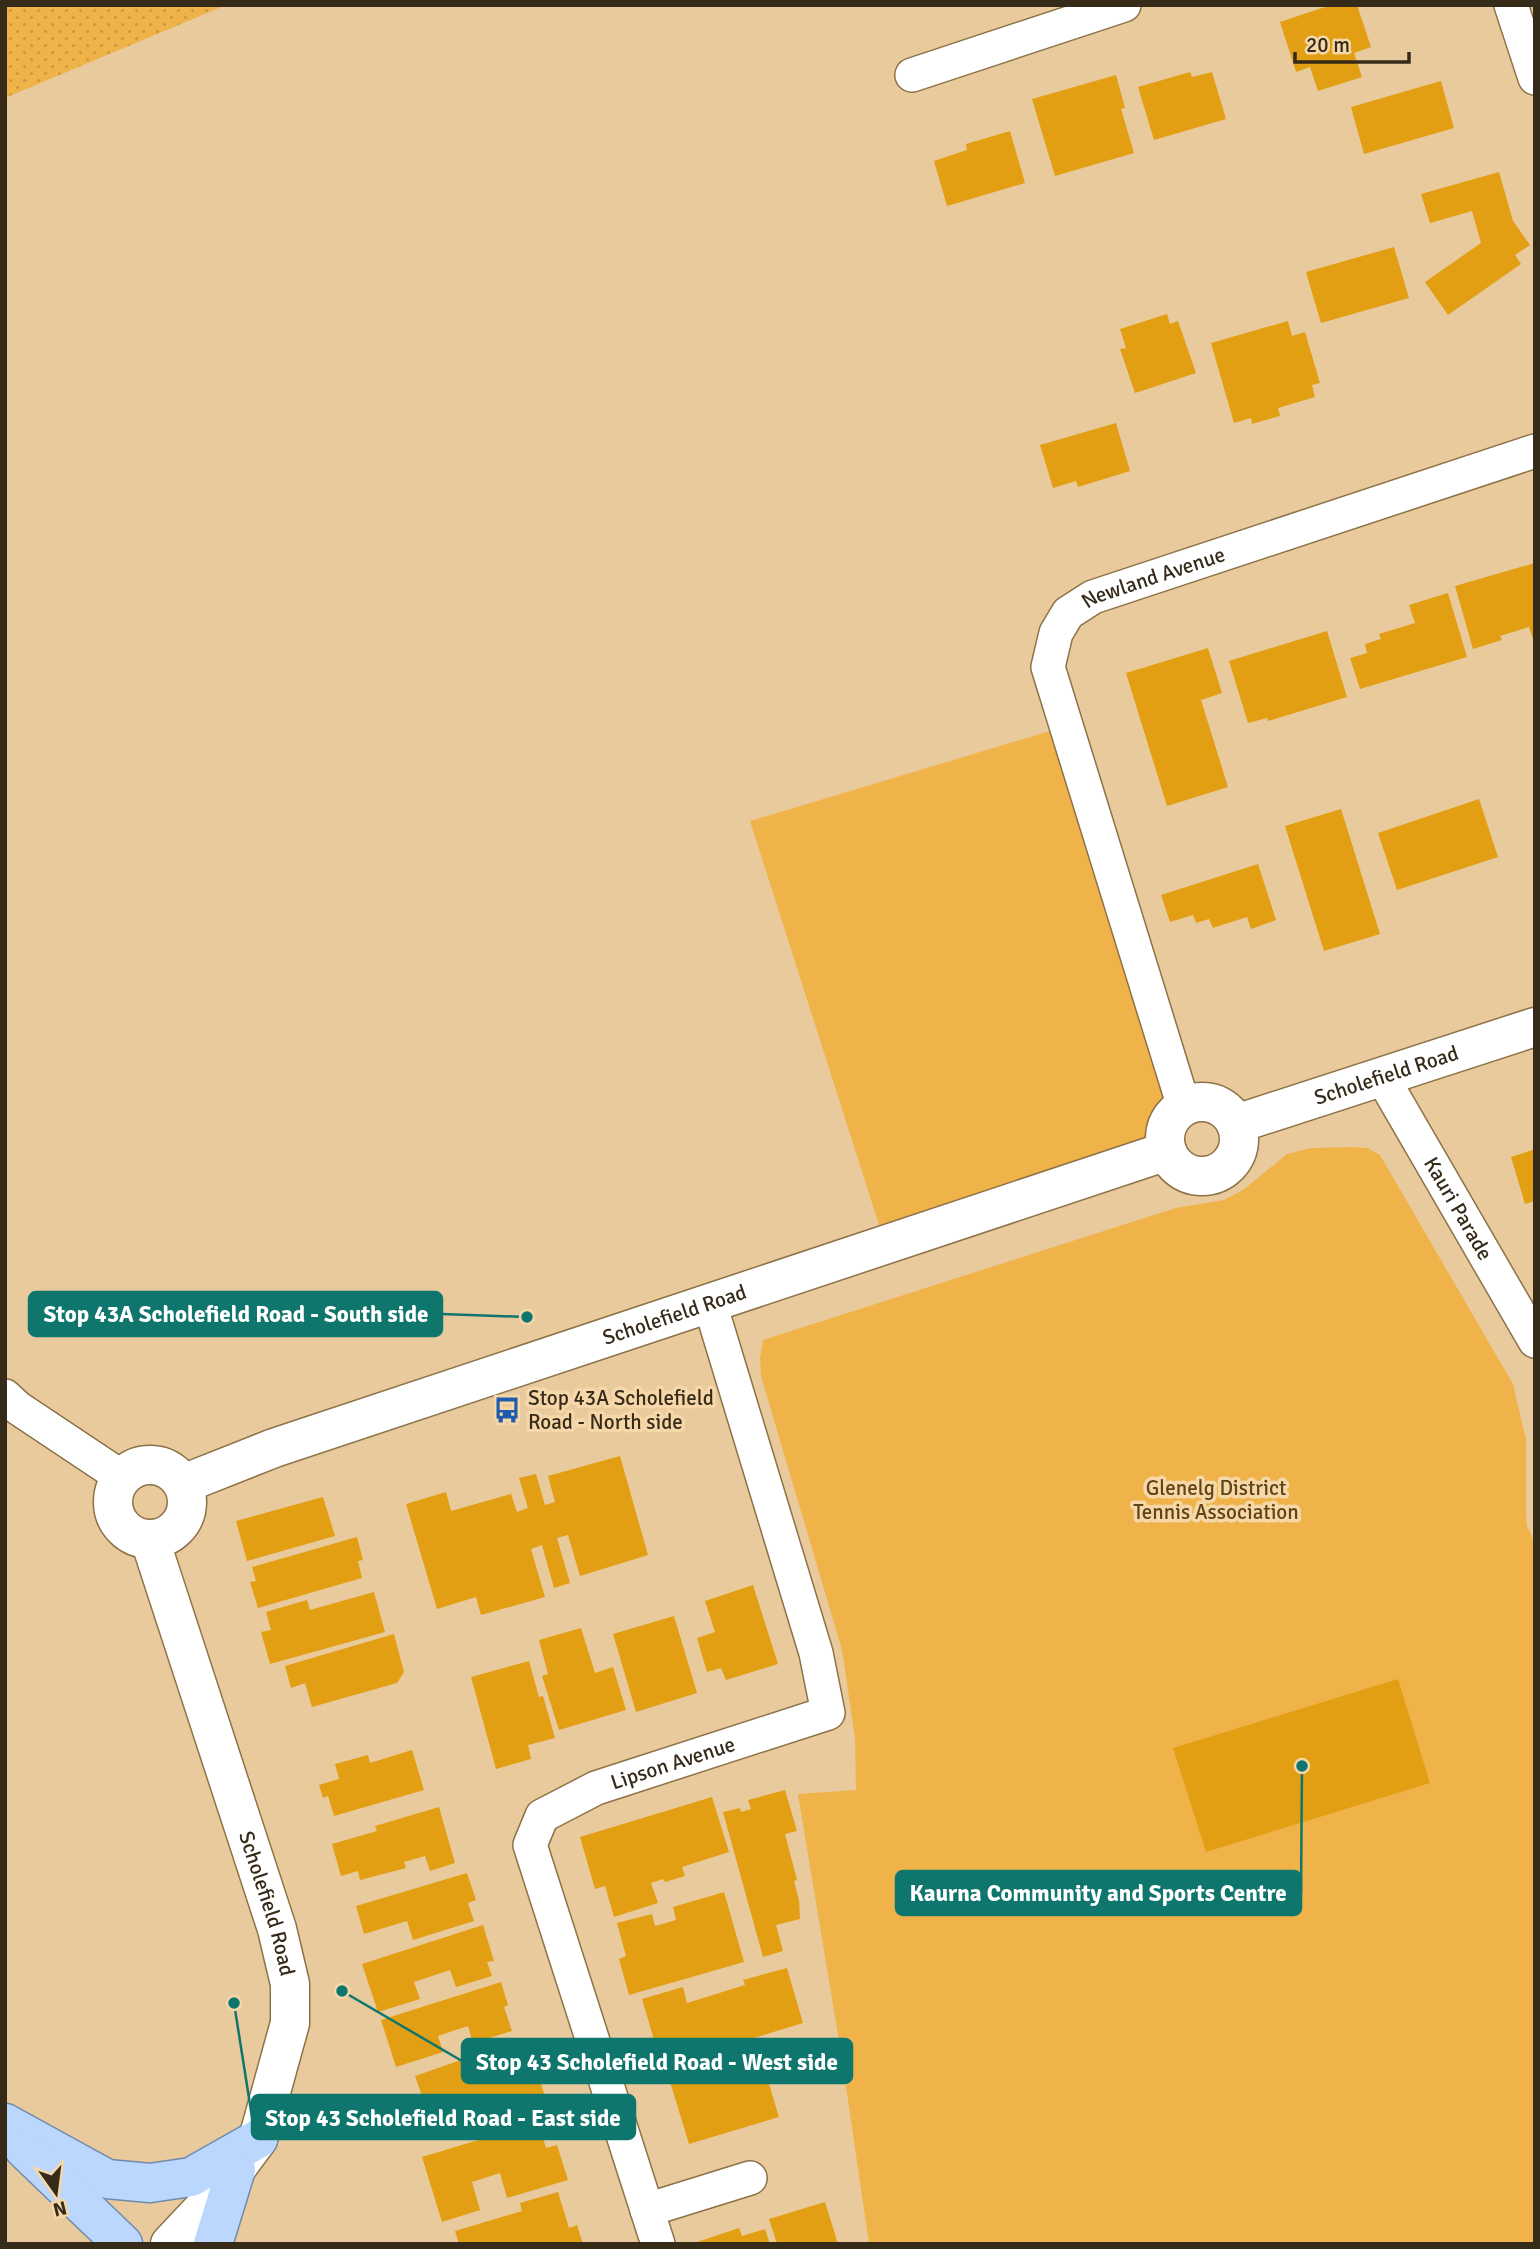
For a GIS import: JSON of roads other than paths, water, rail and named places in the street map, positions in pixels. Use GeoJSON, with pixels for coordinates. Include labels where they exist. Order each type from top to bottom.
{"type":"FeatureCollection","features":[{"type":"Feature","properties":{"kind":"main road"},"geometry":{"type":"LineString","coordinates":[[5,2123],[107,2179],[150,2183],[191,2177],[258,2139]]}},
{"type":"Feature","properties":{"kind":"main road"},"geometry":{"type":"LineString","coordinates":[[5,2130],[123,2244]]}},
{"type":"Feature","properties":{"kind":"main road"},"geometry":{"type":"LineString","coordinates":[[213,2244],[236,2169]]}},
{"type":"Feature","properties":{"kind":"street"},"geometry":{"type":"LineString","coordinates":[[912,75],[1124,5]]}},
{"type":"Feature","properties":{"kind":"street"},"geometry":{"type":"LineString","coordinates":[[1511,5],[1535,78]]}},
{"type":"Feature","properties":{"kind":"street","name":"Newland Avenue"},"geometry":{"type":"LineString","coordinates":[[1184,1107],[1048,667],[1056,633],[1068,613],[1093,597],[1535,451]]}},
{"type":"Feature","properties":{"kind":"street","name":"Scholefield Road"},"geometry":{"type":"LineString","coordinates":[[1236,1124],[1535,1027]]}},
{"type":"Feature","properties":{"kind":"street","name":"Kauri Parade"},"geometry":{"type":"LineString","coordinates":[[1382,1077],[1535,1342]]}},
{"type":"Feature","properties":{"kind":"street"},"geometry":{"type":"LineString","coordinates":[[1196,1102],[1209,1102],[1231,1115],[1240,1136],[1239,1149],[1224,1170],[1199,1177],[1176,1166],[1167,1151],[1165,1138],[1167,1126],[1174,1114],[1184,1107],[1196,1102]]}},
{"type":"Feature","properties":{"kind":"street","name":"Scholefield Road"},"geometry":{"type":"LineString","coordinates":[[183,1484],[274,1448],[1167,1151]]}},
{"type":"Feature","properties":{"kind":"street","name":"Lipson Avenue"},"geometry":{"type":"LineString","coordinates":[[658,2244],[530,1845],[542,1816],[596,1788],[828,1713],[816,1653],[710,1304]]}},
{"type":"Feature","properties":{"kind":"street"},"geometry":{"type":"LineString","coordinates":[[5,1396],[18,1408],[123,1478]]}},
{"type":"Feature","properties":{"kind":"street"},"geometry":{"type":"LineString","coordinates":[[148,1465],[174,1473],[183,1484],[188,1499],[186,1514],[178,1528],[165,1537],[150,1540],[135,1536],[123,1527],[115,1514],[113,1502],[116,1488],[123,1478],[134,1469],[148,1465]]}},
{"type":"Feature","properties":{"kind":"street","name":"Scholefield Road"},"geometry":{"type":"LineString","coordinates":[[150,1540],[277,1929],[290,1984],[290,2023],[258,2139],[218,2193],[170,2244]]}},
{"type":"Feature","properties":{"kind":"street"},"geometry":{"type":"LineString","coordinates":[[647,2210],[750,2178]]}},
{"type":"Feature","properties":{"kind":"place","name":"Stop 43A Scholefield Road - South side"},"geometry":{"type":"Point","coordinates":[527,1317]}},
{"type":"Feature","properties":{"kind":"place","name":"Stop 43A Scholefield Road - North side"},"geometry":{"type":"Point","coordinates":[507,1410]}},
{"type":"Feature","properties":{"kind":"place","name":"Kaurna Community and Sports Centre"},"geometry":{"type":"Point","coordinates":[1302,1766]}},
{"type":"Feature","properties":{"kind":"place","name":"Stop 43 Scholefield Road - West side"},"geometry":{"type":"Point","coordinates":[342,1991]}},
{"type":"Feature","properties":{"kind":"place","name":"Stop 43 Scholefield Road - East side"},"geometry":{"type":"Point","coordinates":[234,2003]}},
{"type":"Feature","properties":{"kind":"park label","name":"Glenelg District Tennis Association"},"geometry":{"type":"Point","coordinates":[1216,1500]}}]}
